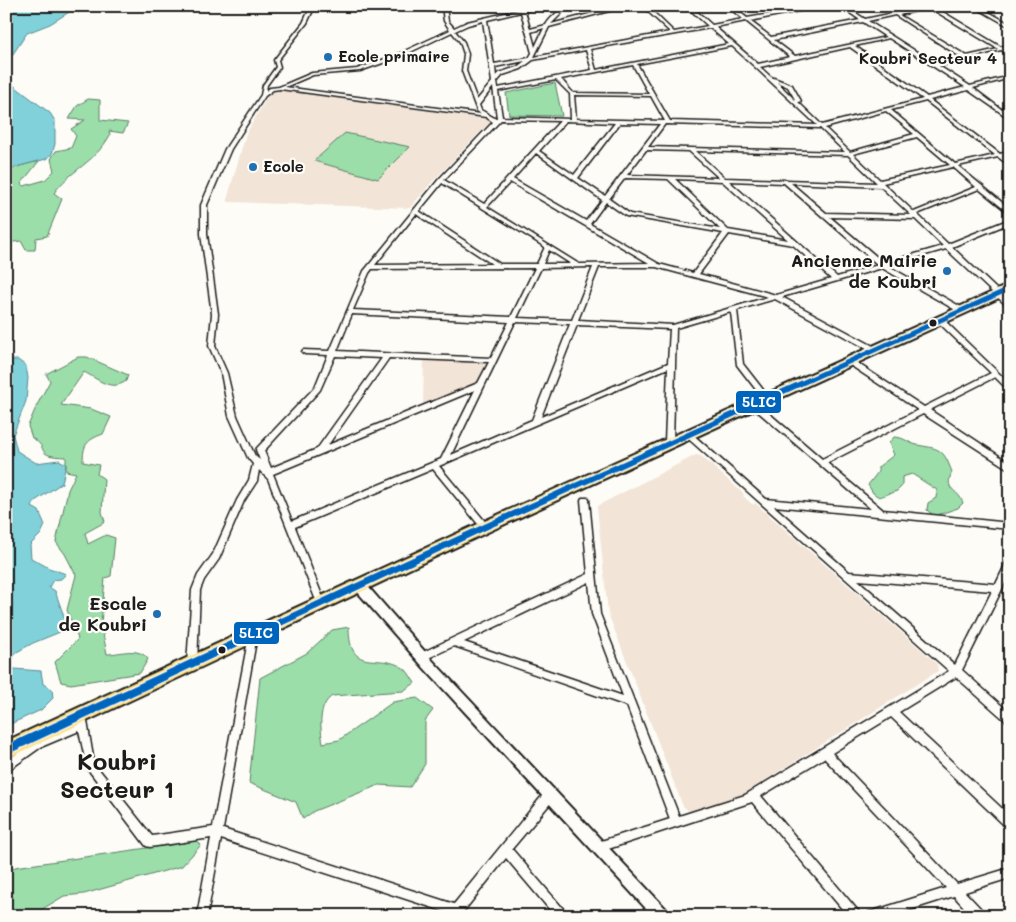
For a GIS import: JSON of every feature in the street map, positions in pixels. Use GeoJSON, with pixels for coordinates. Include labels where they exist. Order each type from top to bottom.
{"type":"FeatureCollection","features":[{"type":"Feature","properties":{"kind":"highway"},"geometry":{"type":"LineString","coordinates":[[6,750],[81,720],[192,664],[359,585],[1003,291]]}},
{"type":"Feature","properties":{"kind":"main road"},"geometry":{"type":"LineString","coordinates":[[359,585],[422,657],[663,916]]}},
{"type":"Feature","properties":{"kind":"street"},"geometry":{"type":"LineString","coordinates":[[270,475],[256,463],[233,416],[224,373],[212,346],[215,314],[204,234],[204,205],[228,149],[263,95],[265,85],[278,67],[276,60],[305,23],[313,6]]}},
{"type":"Feature","properties":{"kind":"street"},"geometry":{"type":"LineString","coordinates":[[444,6],[446,21],[462,42],[466,54],[464,71],[479,111],[484,116]]}},
{"type":"Feature","properties":{"kind":"street"},"geometry":{"type":"LineString","coordinates":[[280,88],[312,74],[358,70],[398,56],[466,24],[541,6]]}},
{"type":"Feature","properties":{"kind":"street"},"geometry":{"type":"LineString","coordinates":[[477,104],[494,80],[534,57],[540,37],[549,26],[550,21],[560,13],[563,6]]}},
{"type":"Feature","properties":{"kind":"street"},"geometry":{"type":"LineString","coordinates":[[528,32],[626,6]]}},
{"type":"Feature","properties":{"kind":"street"},"geometry":{"type":"LineString","coordinates":[[644,6],[674,34]]}},
{"type":"Feature","properties":{"kind":"street"},"geometry":{"type":"LineString","coordinates":[[688,6],[757,66],[947,247],[1003,291],[1010,306]]}},
{"type":"Feature","properties":{"kind":"street"},"geometry":{"type":"LineString","coordinates":[[729,6],[794,58]]}},
{"type":"Feature","properties":{"kind":"street"},"geometry":{"type":"LineString","coordinates":[[492,66],[823,6]]}},
{"type":"Feature","properties":{"kind":"street"},"geometry":{"type":"LineString","coordinates":[[842,6],[969,88],[1010,118]]}},
{"type":"Feature","properties":{"kind":"street"},"geometry":{"type":"LineString","coordinates":[[974,6],[1010,26]]}},
{"type":"Feature","properties":{"kind":"street"},"geometry":{"type":"LineString","coordinates":[[770,39],[930,7],[1010,54]]}},
{"type":"Feature","properties":{"kind":"street"},"geometry":{"type":"LineString","coordinates":[[523,10],[534,57]]}},
{"type":"Feature","properties":{"kind":"street"},"geometry":{"type":"LineString","coordinates":[[895,14],[966,58]]}},
{"type":"Feature","properties":{"kind":"street"},"geometry":{"type":"LineString","coordinates":[[192,664],[196,590],[200,578],[216,556],[241,500],[253,481],[256,463],[261,454],[260,450],[318,388],[370,267],[441,180],[499,120],[485,19]]}},
{"type":"Feature","properties":{"kind":"street"},"geometry":{"type":"LineString","coordinates":[[757,66],[890,37]]}},
{"type":"Feature","properties":{"kind":"street"},"geometry":{"type":"LineString","coordinates":[[935,66],[1001,49],[1010,44]]}},
{"type":"Feature","properties":{"kind":"street"},"geometry":{"type":"LineString","coordinates":[[496,90],[732,45]]}},
{"type":"Feature","properties":{"kind":"street"},"geometry":{"type":"LineString","coordinates":[[852,46],[928,100],[1010,164]]}},
{"type":"Feature","properties":{"kind":"street"},"geometry":{"type":"LineString","coordinates":[[588,49],[594,71]]}},
{"type":"Feature","properties":{"kind":"street"},"geometry":{"type":"LineString","coordinates":[[634,64],[653,95],[666,123]]}},
{"type":"Feature","properties":{"kind":"street"},"geometry":{"type":"LineString","coordinates":[[263,95],[272,89],[280,88],[484,116],[499,120],[574,120],[820,127],[1010,77]]}},
{"type":"Feature","properties":{"kind":"street"},"geometry":{"type":"LineString","coordinates":[[557,78],[572,94],[574,120]]}},
{"type":"Feature","properties":{"kind":"street"},"geometry":{"type":"LineString","coordinates":[[572,94],[653,95]]}},
{"type":"Feature","properties":{"kind":"street"},"geometry":{"type":"LineString","coordinates":[[1000,111],[1010,108]]}},
{"type":"Feature","properties":{"kind":"street"},"geometry":{"type":"LineString","coordinates":[[888,110],[1010,212]]}},
{"type":"Feature","properties":{"kind":"street"},"geometry":{"type":"LineString","coordinates":[[484,207],[564,120]]}},
{"type":"Feature","properties":{"kind":"street"},"geometry":{"type":"LineString","coordinates":[[575,178],[618,122]]}},
{"type":"Feature","properties":{"kind":"street"},"geometry":{"type":"LineString","coordinates":[[587,224],[622,176],[666,123]]}},
{"type":"Feature","properties":{"kind":"street"},"geometry":{"type":"LineString","coordinates":[[644,148],[848,154],[918,135]]}},
{"type":"Feature","properties":{"kind":"street"},"geometry":{"type":"LineString","coordinates":[[691,150],[836,280]]}},
{"type":"Feature","properties":{"kind":"street"},"geometry":{"type":"LineString","coordinates":[[536,151],[628,215],[794,243]]}},
{"type":"Feature","properties":{"kind":"street"},"geometry":{"type":"LineString","coordinates":[[622,176],[880,184],[1010,153]]}},
{"type":"Feature","properties":{"kind":"street"},"geometry":{"type":"LineString","coordinates":[[670,178],[727,232]]}},
{"type":"Feature","properties":{"kind":"street"},"geometry":{"type":"LineString","coordinates":[[510,179],[657,265]]}},
{"type":"Feature","properties":{"kind":"street"},"geometry":{"type":"LineString","coordinates":[[441,180],[578,266]]}},
{"type":"Feature","properties":{"kind":"street"},"geometry":{"type":"LineString","coordinates":[[786,182],[883,266],[961,310]]}},
{"type":"Feature","properties":{"kind":"street"},"geometry":{"type":"LineString","coordinates":[[824,215],[914,216],[980,187]]}},
{"type":"Feature","properties":{"kind":"street"},"geometry":{"type":"LineString","coordinates":[[415,211],[499,266]]}},
{"type":"Feature","properties":{"kind":"street"},"geometry":{"type":"LineString","coordinates":[[350,312],[673,327],[947,247],[1010,221]]}},
{"type":"Feature","properties":{"kind":"street"},"geometry":{"type":"LineString","coordinates":[[694,275],[727,232]]}},
{"type":"Feature","properties":{"kind":"street"},"geometry":{"type":"LineString","coordinates":[[444,461],[548,247]]}},
{"type":"Feature","properties":{"kind":"street"},"geometry":{"type":"LineString","coordinates":[[535,422],[597,265]]}},
{"type":"Feature","properties":{"kind":"street"},"geometry":{"type":"LineString","coordinates":[[370,267],[657,265],[776,297],[875,350]]}},
{"type":"Feature","properties":{"kind":"street"},"geometry":{"type":"LineString","coordinates":[[734,310],[740,365],[760,401],[822,462],[882,514]]}},
{"type":"Feature","properties":{"kind":"street"},"geometry":{"type":"LineString","coordinates":[[940,320],[1010,388]]}},
{"type":"Feature","properties":{"kind":"street"},"geometry":{"type":"LineString","coordinates":[[669,442],[673,327]]}},
{"type":"Feature","properties":{"kind":"street"},"geometry":{"type":"LineString","coordinates":[[305,352],[493,360]]}},
{"type":"Feature","properties":{"kind":"street"},"geometry":{"type":"LineString","coordinates":[[318,452],[386,356]]}},
{"type":"Feature","properties":{"kind":"street"},"geometry":{"type":"LineString","coordinates":[[849,361],[1010,467]]}},
{"type":"Feature","properties":{"kind":"street"},"geometry":{"type":"LineString","coordinates":[[290,526],[672,364]]}},
{"type":"Feature","properties":{"kind":"street"},"geometry":{"type":"LineString","coordinates":[[822,462],[995,374]]}},
{"type":"Feature","properties":{"kind":"street"},"geometry":{"type":"LineString","coordinates":[[270,475],[318,452],[481,385]]}},
{"type":"Feature","properties":{"kind":"street"},"geometry":{"type":"LineString","coordinates":[[687,434],[1010,719]]}},
{"type":"Feature","properties":{"kind":"street"},"geometry":{"type":"LineString","coordinates":[[261,454],[321,603]]}},
{"type":"Feature","properties":{"kind":"street"},"geometry":{"type":"LineString","coordinates":[[434,465],[485,527]]}},
{"type":"Feature","properties":{"kind":"street"},"geometry":{"type":"LineString","coordinates":[[585,500],[596,614],[676,822]]}},
{"type":"Feature","properties":{"kind":"street"},"geometry":{"type":"LineString","coordinates":[[764,502],[1010,526]]}},
{"type":"Feature","properties":{"kind":"street"},"geometry":{"type":"LineString","coordinates":[[599,847],[754,796],[956,672],[1010,564]]}},
{"type":"Feature","properties":{"kind":"street"},"geometry":{"type":"LineString","coordinates":[[846,575],[998,588]]}},
{"type":"Feature","properties":{"kind":"street"},"geometry":{"type":"LineString","coordinates":[[422,657],[592,576]]}},
{"type":"Feature","properties":{"kind":"street"},"geometry":{"type":"LineString","coordinates":[[202,916],[253,635]]}},
{"type":"Feature","properties":{"kind":"street"},"geometry":{"type":"LineString","coordinates":[[453,642],[630,703]]}},
{"type":"Feature","properties":{"kind":"street"},"geometry":{"type":"LineString","coordinates":[[891,711],[1010,823]]}},
{"type":"Feature","properties":{"kind":"street"},"geometry":{"type":"LineString","coordinates":[[6,767],[38,744],[81,720],[90,765],[150,842],[217,832],[455,913],[550,794]]}},
{"type":"Feature","properties":{"kind":"street"},"geometry":{"type":"LineString","coordinates":[[825,752],[980,916]]}},
{"type":"Feature","properties":{"kind":"street"},"geometry":{"type":"LineString","coordinates":[[754,796],[855,916]]}},
{"type":"Feature","properties":{"kind":"street"},"geometry":{"type":"LineString","coordinates":[[505,850],[562,916]]}},
{"type":"Feature","properties":{"kind":"street"},"geometry":{"type":"LineString","coordinates":[[873,916],[1010,873]]}},
{"type":"Feature","properties":{"kind":"shaded area"},"geometry":{"type":"Polygon","coordinates":[[[276,89],[492,120],[432,182],[410,208],[229,202],[227,200],[246,134],[271,91],[276,89]]]}},
{"type":"Feature","properties":{"kind":"shaded area"},"geometry":{"type":"Polygon","coordinates":[[[424,357],[493,360],[481,385],[423,409],[424,357]]]}},
{"type":"Feature","properties":{"kind":"shaded area"},"geometry":{"type":"Polygon","coordinates":[[[696,455],[701,456],[744,494],[743,496],[753,505],[755,503],[937,664],[938,671],[745,793],[690,812],[683,806],[608,613],[597,506],[696,455]]]}},
{"type":"Feature","properties":{"kind":"green space"},"geometry":{"type":"Polygon","coordinates":[[[555,83],[562,116],[509,115],[506,93],[555,83]]]}},
{"type":"Feature","properties":{"kind":"green space"},"geometry":{"type":"Polygon","coordinates":[[[88,99],[100,100],[100,120],[128,123],[123,133],[109,131],[110,135],[97,153],[60,185],[54,193],[62,199],[47,236],[36,238],[35,250],[26,250],[21,241],[6,243],[6,174],[16,167],[39,161],[21,184],[24,186],[45,180],[54,171],[51,159],[56,151],[71,148],[76,136],[71,129],[85,120],[69,119],[77,106],[88,99]]]}},
{"type":"Feature","properties":{"kind":"green space"},"geometry":{"type":"Polygon","coordinates":[[[345,133],[410,147],[378,179],[314,161],[345,133]]]}},
{"type":"Feature","properties":{"kind":"green space"},"geometry":{"type":"Polygon","coordinates":[[[78,357],[87,357],[128,375],[126,381],[110,385],[84,372],[61,405],[91,409],[111,417],[103,434],[93,438],[87,444],[84,451],[83,462],[99,465],[97,474],[104,479],[102,512],[105,522],[85,533],[88,544],[106,535],[115,538],[111,576],[105,578],[101,624],[107,654],[134,652],[144,655],[148,659],[140,673],[71,684],[61,682],[55,662],[78,639],[67,610],[76,575],[56,542],[68,490],[76,473],[66,471],[66,457],[46,453],[41,445],[32,438],[28,426],[50,381],[46,374],[78,357]]]}},
{"type":"Feature","properties":{"kind":"green space"},"geometry":{"type":"Polygon","coordinates":[[[894,437],[936,449],[943,454],[952,472],[950,486],[963,503],[958,508],[934,516],[927,510],[928,503],[936,498],[937,490],[912,474],[902,477],[902,486],[897,491],[879,497],[873,493],[868,485],[878,472],[878,467],[894,455],[889,443],[894,437]]]}},
{"type":"Feature","properties":{"kind":"green space"},"geometry":{"type":"Polygon","coordinates":[[[349,627],[350,643],[354,652],[368,660],[396,664],[406,670],[415,683],[403,691],[332,696],[327,700],[322,711],[321,730],[323,743],[339,740],[393,702],[417,698],[433,710],[425,721],[425,764],[410,787],[379,785],[314,811],[303,819],[296,802],[249,783],[260,678],[307,653],[332,630],[349,627]]]}},
{"type":"Feature","properties":{"kind":"green space"},"geometry":{"type":"Polygon","coordinates":[[[196,841],[201,845],[182,866],[84,894],[64,896],[39,911],[36,916],[6,916],[6,874],[15,867],[196,841]]]}},
{"type":"Feature","properties":{"kind":"water"},"geometry":{"type":"Polygon","coordinates":[[[6,6],[79,6],[50,24],[27,33],[9,60],[8,67],[13,85],[50,113],[55,121],[55,144],[52,154],[46,159],[16,167],[6,174],[6,6]]]}},
{"type":"Feature","properties":{"kind":"water"},"geometry":{"type":"Polygon","coordinates":[[[6,360],[18,360],[26,366],[28,378],[26,401],[13,435],[17,451],[36,463],[59,460],[66,464],[62,483],[35,501],[32,507],[39,511],[45,525],[41,534],[30,545],[31,558],[49,568],[66,574],[61,579],[53,580],[49,587],[55,591],[66,622],[60,632],[15,653],[11,664],[14,669],[41,671],[43,684],[52,689],[53,698],[41,710],[6,726],[6,360]]]}},
{"type":"Feature","properties":{"kind":"transit line","name":"5LIC"},"geometry":{"type":"LineString","coordinates":[[6,750],[485,527],[1010,288]]}},
{"type":"Feature","properties":{"kind":"place","name":"Ecole primaire"},"geometry":{"type":"Point","coordinates":[328,57]}},
{"type":"Feature","properties":{"kind":"place","name":"Ecole"},"geometry":{"type":"Point","coordinates":[253,167]}},
{"type":"Feature","properties":{"kind":"place","name":"Ancienne Mairie de Koubri"},"geometry":{"type":"Point","coordinates":[947,271]}},
{"type":"Feature","properties":{"kind":"place","name":"Escale de Koubri"},"geometry":{"type":"Point","coordinates":[157,614]}},
{"type":"Feature","properties":{"kind":"district","name":"Koubri Secteur 4"},"geometry":{"type":"Point","coordinates":[928,58]}},
{"type":"Feature","properties":{"kind":"district","name":"Koubri Secteur 1"},"geometry":{"type":"Point","coordinates":[117,776]}}]}
